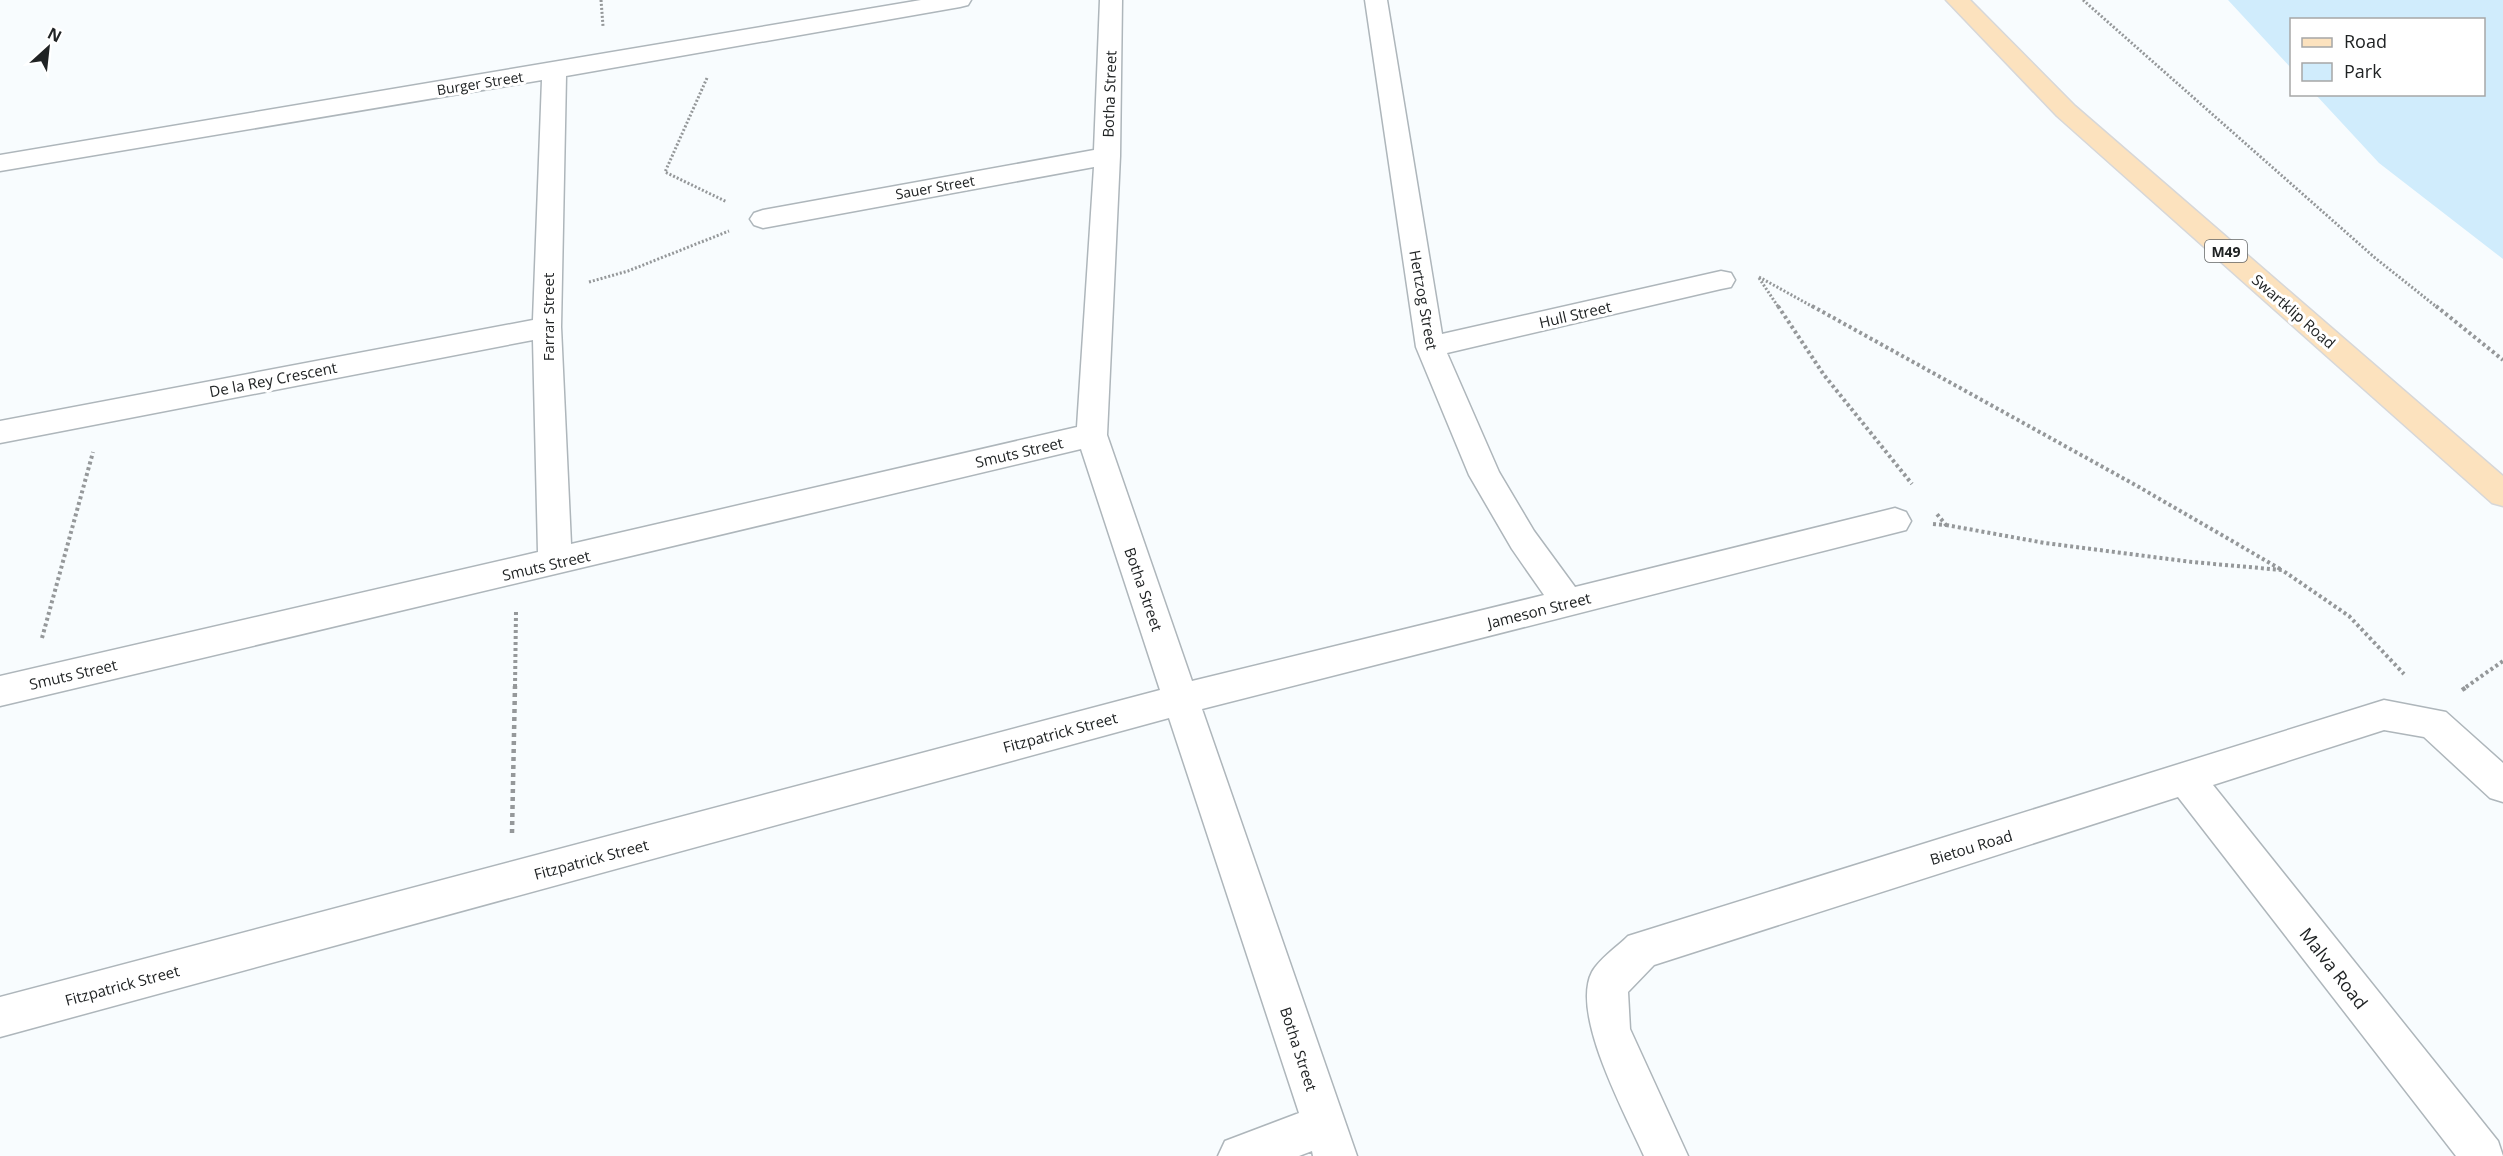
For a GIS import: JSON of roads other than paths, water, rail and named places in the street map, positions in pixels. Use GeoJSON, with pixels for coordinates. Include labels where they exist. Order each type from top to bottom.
{"type":"FeatureCollection","features":[{"type":"Feature","properties":{"kind":"main road","name":"Swartklip Road"},"geometry":{"type":"LineString","coordinates":[[1957,0],[2066,111],[2503,494]]}},
{"type":"Feature","properties":{"kind":"street","name":"Burger Street"},"geometry":{"type":"LineString","coordinates":[[0,163],[713,43],[805,17],[960,0]]}},
{"type":"Feature","properties":{"kind":"street","name":"Botha Street"},"geometry":{"type":"LineString","coordinates":[[1111,0],[1107,156],[1092,435],[1330,1141]]}},
{"type":"Feature","properties":{"kind":"street","name":"Hertzog Street"},"geometry":{"type":"LineString","coordinates":[[1376,0],[1430,347],[1485,475],[1523,540],[1568,603]]}},
{"type":"Feature","properties":{"kind":"street","name":"Farrar Street"},"geometry":{"type":"LineString","coordinates":[[555,71],[547,327],[555,563]]}},
{"type":"Feature","properties":{"kind":"street","name":"Sauer Street"},"geometry":{"type":"LineString","coordinates":[[763,219],[1107,156]]}},
{"type":"Feature","properties":{"kind":"street","name":"Hull Street"},"geometry":{"type":"LineString","coordinates":[[1430,347],[1720,280]]}},
{"type":"Feature","properties":{"kind":"street","name":"De la Rey Crescent"},"geometry":{"type":"LineString","coordinates":[[0,432],[547,327]]}},
{"type":"Feature","properties":{"kind":"street","name":"Smuts Street"},"geometry":{"type":"LineString","coordinates":[[0,691],[555,563],[1092,435]]}},
{"type":"Feature","properties":{"kind":"street","name":"Jameson Street"},"geometry":{"type":"LineString","coordinates":[[1182,699],[1895,522]]}},
{"type":"Feature","properties":{"kind":"street","name":"Fitzpatrick Street"},"geometry":{"type":"LineString","coordinates":[[0,1017],[1182,699]]}},
{"type":"Feature","properties":{"kind":"street","name":"Bietou Road"},"geometry":{"type":"LineString","coordinates":[[1666,1156],[1611,1030],[1607,984],[1642,950],[2384,715],[2433,723],[2503,786]]}},
{"type":"Feature","properties":{"kind":"street","name":"Malva Road"},"geometry":{"type":"LineString","coordinates":[[2186,779],[2483,1156]]}},
{"type":"Feature","properties":{"kind":"street"},"geometry":{"type":"LineString","coordinates":[[1240,1156],[1330,1141]]}}]}
